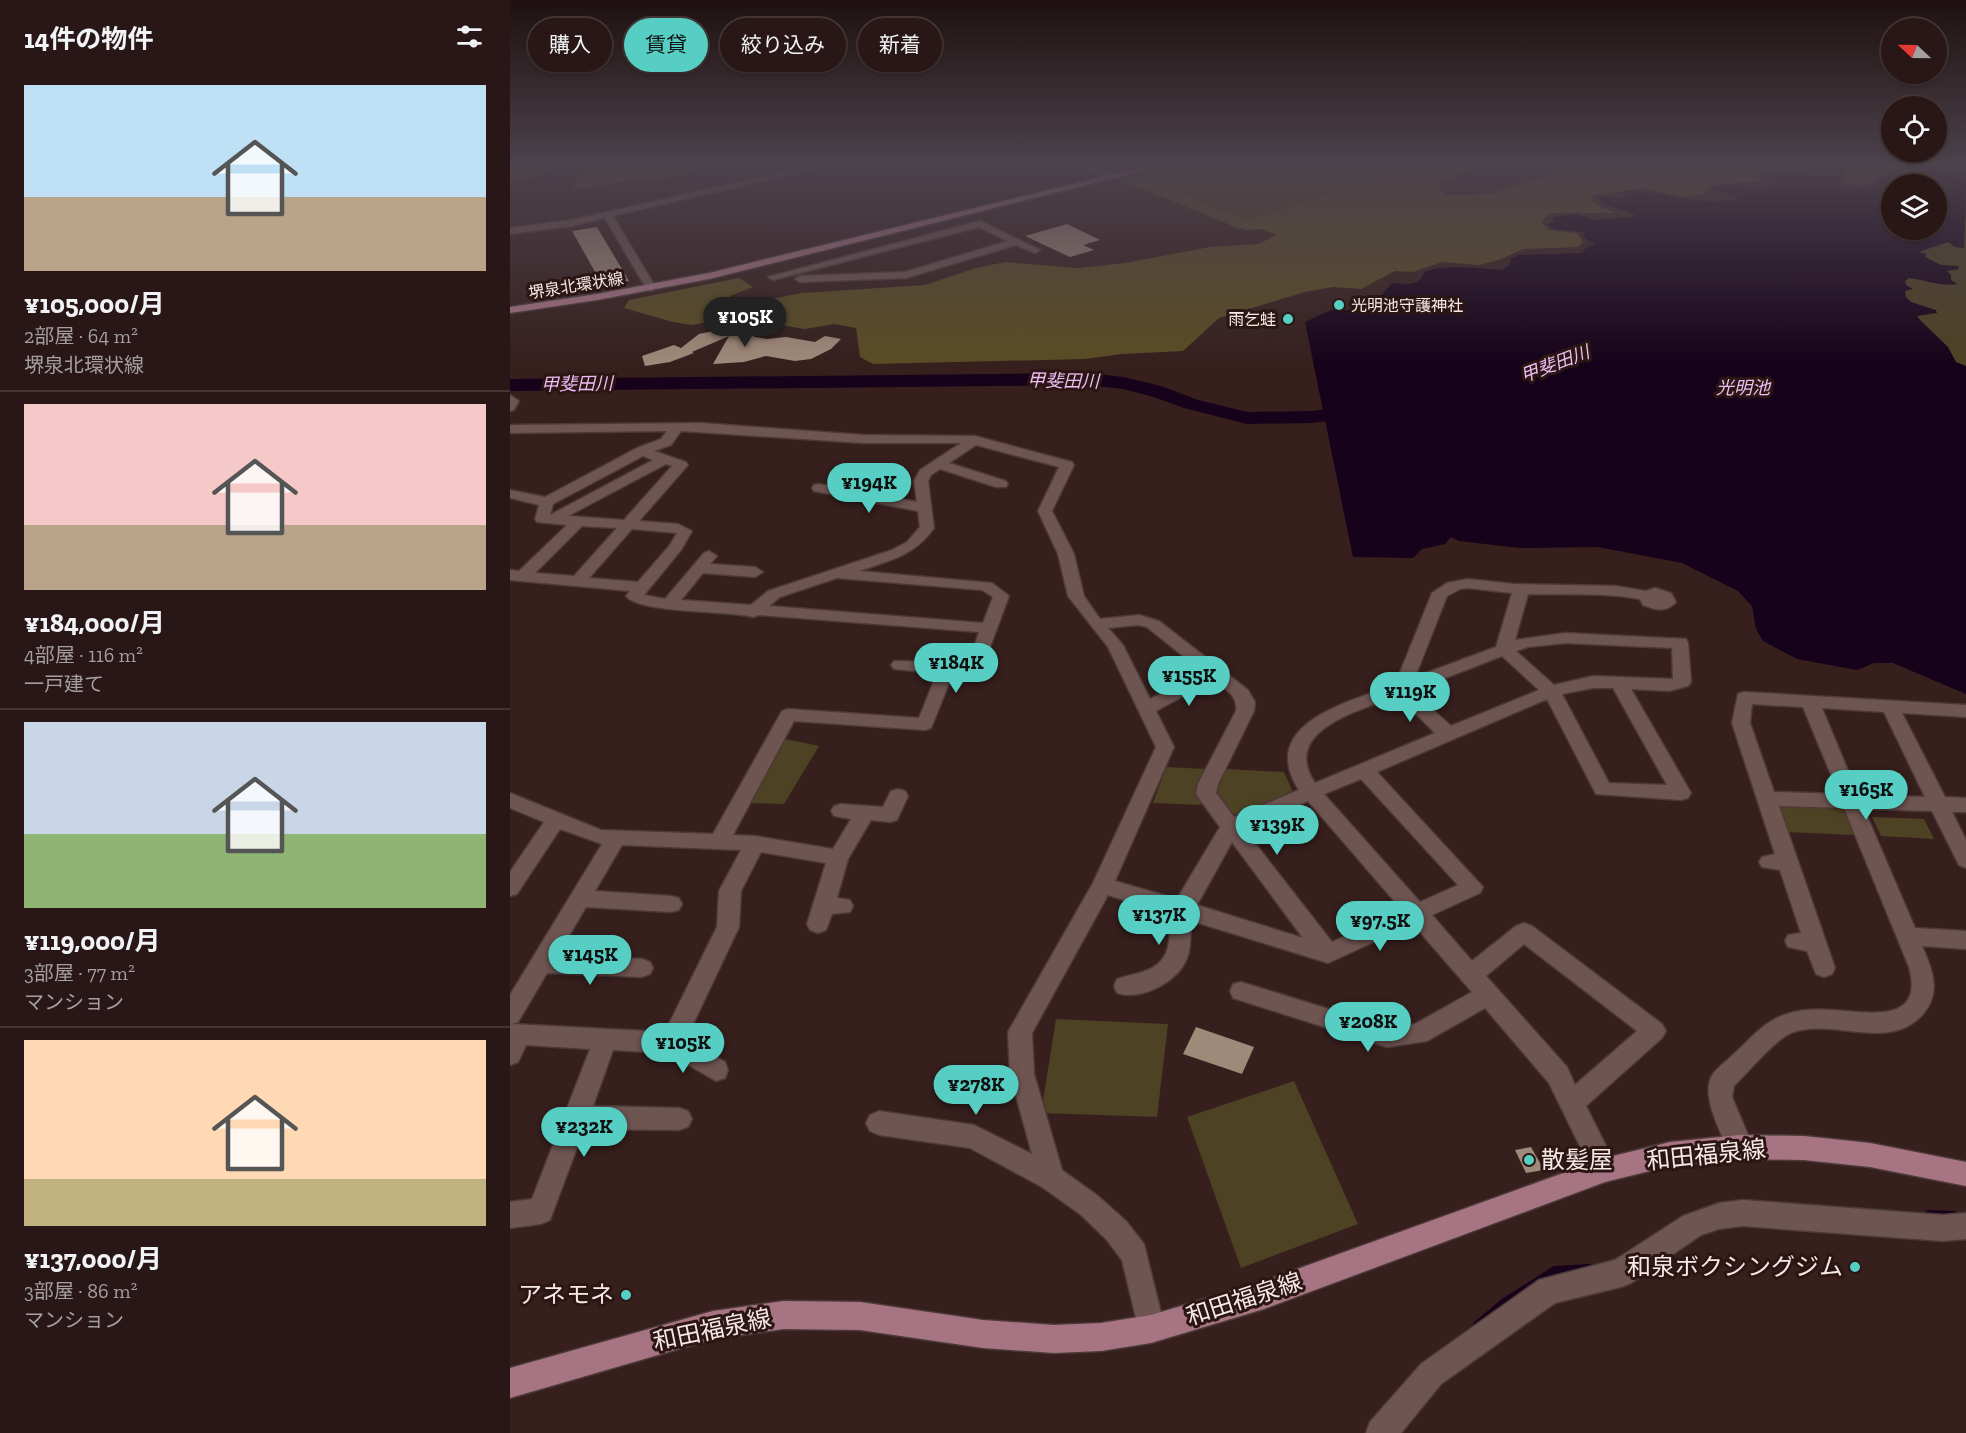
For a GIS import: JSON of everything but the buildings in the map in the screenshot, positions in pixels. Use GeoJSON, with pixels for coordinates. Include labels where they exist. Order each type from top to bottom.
{"type":"FeatureCollection","features":[{"type":"Feature","properties":{"kind":"main road","name":"堺泉北環状線"},"geometry":{"type":"LineString","coordinates":[[650,286],[888,230]]}},
{"type":"Feature","properties":{"kind":"main road","name":"堺泉北環状線"},"geometry":{"type":"LineString","coordinates":[[510,307],[650,286],[772,262],[900,230]]}},
{"type":"Feature","properties":{"kind":"main road","name":"和田福泉線"},"geometry":{"type":"LineString","coordinates":[[510,1383],[713,1325],[784,1315],[860,1316],[982,1334],[1054,1339],[1101,1337],[1151,1329],[1264,1295],[1605,1170],[1670,1154],[1740,1147],[1804,1148],[1870,1155],[1962,1177]]}},
{"type":"Feature","properties":{"kind":"street"},"geometry":{"type":"LineString","coordinates":[[616,230],[650,286]]}},
{"type":"Feature","properties":{"kind":"street"},"geometry":{"type":"LineString","coordinates":[[900,230],[918,240]]}},
{"type":"Feature","properties":{"kind":"street"},"geometry":{"type":"LineString","coordinates":[[773,278],[957,230]]}},
{"type":"Feature","properties":{"kind":"street"},"geometry":{"type":"LineString","coordinates":[[862,276],[868,264],[994,231],[1035,250]]}},
{"type":"Feature","properties":{"kind":"street"},"geometry":{"type":"LineString","coordinates":[[788,274],[796,279],[906,275],[936,264],[1016,242]]}},
{"type":"Feature","properties":{"kind":"street"},"geometry":{"type":"LineString","coordinates":[[510,399],[513,401],[510,407]]}},
{"type":"Feature","properties":{"kind":"street"},"geometry":{"type":"LineString","coordinates":[[676,428],[666,442],[642,451],[547,502],[542,519],[678,528],[685,531],[676,547],[634,596],[646,602],[753,612],[989,628]]}},
{"type":"Feature","properties":{"kind":"street"},"geometry":{"type":"LineString","coordinates":[[510,429],[735,429],[863,439],[975,440],[1067,465],[1045,511],[1066,554],[1076,596],[1115,645],[1165,747],[1103,885],[1020,1032],[1022,1074],[1051,1178]]}},
{"type":"Feature","properties":{"kind":"street"},"geometry":{"type":"LineString","coordinates":[[753,612],[774,594],[897,553],[912,545],[927,528],[921,481],[925,473],[975,440]]}},
{"type":"Feature","properties":{"kind":"street"},"geometry":{"type":"LineString","coordinates":[[577,582],[681,465],[642,451]]}},
{"type":"Feature","properties":{"kind":"street"},"geometry":{"type":"LineString","coordinates":[[553,520],[663,460]]}},
{"type":"Feature","properties":{"kind":"street"},"geometry":{"type":"LineString","coordinates":[[939,464],[1001,484]]}},
{"type":"Feature","properties":{"kind":"street"},"geometry":{"type":"LineString","coordinates":[[819,488],[924,508]]}},
{"type":"Feature","properties":{"kind":"street"},"geometry":{"type":"LineString","coordinates":[[514,491],[547,502]]}},
{"type":"Feature","properties":{"kind":"street"},"geometry":{"type":"LineString","coordinates":[[516,576],[578,522]]}},
{"type":"Feature","properties":{"kind":"street"},"geometry":{"type":"LineString","coordinates":[[669,604],[704,562],[755,572]]}},
{"type":"Feature","properties":{"kind":"street"},"geometry":{"type":"LineString","coordinates":[[833,573],[986,585],[1001,596],[982,647],[947,668],[900,665]]}},
{"type":"Feature","properties":{"kind":"street"},"geometry":{"type":"LineString","coordinates":[[516,576],[642,587]]}},
{"type":"Feature","properties":{"kind":"street"},"geometry":{"type":"LineString","coordinates":[[1449,735],[1405,694],[1402,688],[1440,593],[1459,584],[1521,590],[1586,588],[1647,596]]}},
{"type":"Feature","properties":{"kind":"street"},"geometry":{"type":"LineString","coordinates":[[1503,649],[1521,590]]}},
{"type":"Feature","properties":{"kind":"street"},"geometry":{"type":"LineString","coordinates":[[1096,624],[1139,620],[1152,624],[1242,694],[1246,702],[1245,711],[1208,784],[1206,794],[1328,954]]}},
{"type":"Feature","properties":{"kind":"street"},"geometry":{"type":"LineString","coordinates":[[1125,986],[1140,985],[1171,966],[1177,956],[1180,925],[1188,899],[1231,826],[1310,791],[1551,691],[1593,682],[1669,685],[1682,682],[1680,643],[1565,638],[1526,642],[1328,716],[1309,730],[1303,738],[1297,757],[1297,768],[1310,791],[1558,1075],[1605,1170]]}},
{"type":"Feature","properties":{"kind":"street"},"geometry":{"type":"LineString","coordinates":[[1503,649],[1551,691],[1603,789],[1681,793],[1618,684]]}},
{"type":"Feature","properties":{"kind":"street"},"geometry":{"type":"LineString","coordinates":[[719,842],[788,715],[925,724],[947,668]]}},
{"type":"Feature","properties":{"kind":"street"},"geometry":{"type":"LineString","coordinates":[[1145,710],[1215,672]]}},
{"type":"Feature","properties":{"kind":"street"},"geometry":{"type":"LineString","coordinates":[[1824,968],[1806,942],[1778,862],[1766,799],[1741,723],[1744,698],[1966,711]]}},
{"type":"Feature","properties":{"kind":"street"},"geometry":{"type":"LineString","coordinates":[[1740,1147],[1720,1097],[1722,1081],[1776,1029],[1785,1024],[1805,1020],[1881,1024],[1900,1020],[1918,1007],[1925,990],[1924,976],[1810,702]]}},
{"type":"Feature","properties":{"kind":"street"},"geometry":{"type":"LineString","coordinates":[[1890,707],[1966,860]]}},
{"type":"Feature","properties":{"kind":"street"},"geometry":{"type":"LineString","coordinates":[[1103,885],[1328,954],[1473,887],[1364,770]]}},
{"type":"Feature","properties":{"kind":"street"},"geometry":{"type":"LineString","coordinates":[[841,811],[890,815],[898,796]]}},
{"type":"Feature","properties":{"kind":"street"},"geometry":{"type":"LineString","coordinates":[[1766,799],[1966,805]]}},
{"type":"Feature","properties":{"kind":"street"},"geometry":{"type":"LineString","coordinates":[[510,800],[599,837],[755,843],[838,858]]}},
{"type":"Feature","properties":{"kind":"street"},"geometry":{"type":"LineString","coordinates":[[828,912],[838,858],[865,813]]}},
{"type":"Feature","properties":{"kind":"street"},"geometry":{"type":"LineString","coordinates":[[513,877],[556,820]]}},
{"type":"Feature","properties":{"kind":"street"},"geometry":{"type":"LineString","coordinates":[[616,838],[541,964],[512,1035],[672,1043],[716,1070]]}},
{"type":"Feature","properties":{"kind":"street"},"geometry":{"type":"LineString","coordinates":[[672,1043],[728,927],[730,891],[755,843]]}},
{"type":"Feature","properties":{"kind":"street"},"geometry":{"type":"LineString","coordinates":[[580,898],[671,904]]}},
{"type":"Feature","properties":{"kind":"street"},"geometry":{"type":"LineString","coordinates":[[1470,976],[1524,932],[1654,1031],[1572,1103]]}},
{"type":"Feature","properties":{"kind":"street"},"geometry":{"type":"LineString","coordinates":[[1908,936],[1966,940]]}},
{"type":"Feature","properties":{"kind":"street"},"geometry":{"type":"LineString","coordinates":[[541,964],[642,968]]}},
{"type":"Feature","properties":{"kind":"street"},"geometry":{"type":"LineString","coordinates":[[1241,992],[1387,1037],[1419,1034],[1487,995]]}},
{"type":"Feature","properties":{"kind":"street"},"geometry":{"type":"LineString","coordinates":[[510,1215],[541,1210],[605,1040]]}},
{"type":"Feature","properties":{"kind":"street"},"geometry":{"type":"LineString","coordinates":[[576,1117],[679,1119]]}},
{"type":"Feature","properties":{"kind":"street"},"geometry":{"type":"LineString","coordinates":[[879,1123],[974,1137],[1051,1178],[1089,1205],[1109,1224],[1134,1254],[1151,1329]]}},
{"type":"Feature","properties":{"kind":"street"},"geometry":{"type":"LineString","coordinates":[[1381,1433],[1431,1374],[1550,1290],[1621,1273],[1693,1225],[1719,1216],[1743,1213],[1943,1228],[1966,1226]]}},
{"type":"Feature","properties":{"kind":"shaded area"},"geometry":{"type":"Polygon","coordinates":[[[1263,230],[1549,230],[1577,233],[1583,242],[1578,247],[1523,249],[1499,260],[1479,265],[1442,262],[1413,272],[1395,271],[1361,289],[1333,287],[1305,292],[1219,318],[1183,351],[1122,354],[1085,359],[873,364],[860,357],[856,328],[834,324],[805,329],[750,320],[722,320],[691,325],[624,308],[629,300],[739,278],[753,287],[730,296],[735,306],[802,293],[925,285],[976,268],[1005,262],[1077,268],[1125,263],[1210,247],[1259,244],[1276,235],[1263,230]]]}},
{"type":"Feature","properties":{"kind":"shaded area"},"geometry":{"type":"Polygon","coordinates":[[[1947,230],[1966,230],[1966,379],[1870,272],[1920,240],[1947,240],[1947,230]]]}},
{"type":"Feature","properties":{"kind":"shaded area"},"geometry":{"type":"Polygon","coordinates":[[[781,738],[819,746],[784,804],[749,803],[781,738]]]}},
{"type":"Feature","properties":{"kind":"shaded area"},"geometry":{"type":"Polygon","coordinates":[[[1166,767],[1206,769],[1198,785],[1201,805],[1153,803],[1166,767]]]}},
{"type":"Feature","properties":{"kind":"shaded area"},"geometry":{"type":"Polygon","coordinates":[[[1226,769],[1284,772],[1292,790],[1289,795],[1243,814],[1232,814],[1219,798],[1218,793],[1219,783],[1226,769]]]}},
{"type":"Feature","properties":{"kind":"shaded area"},"geometry":{"type":"Polygon","coordinates":[[[1778,804],[1839,805],[1845,810],[1855,835],[1783,832],[1778,804]]]}},
{"type":"Feature","properties":{"kind":"shaded area"},"geometry":{"type":"Polygon","coordinates":[[[1872,817],[1924,819],[1934,839],[1881,836],[1872,817]]]}},
{"type":"Feature","properties":{"kind":"shaded area"},"geometry":{"type":"Polygon","coordinates":[[[1056,1019],[1168,1024],[1157,1117],[1041,1113],[1056,1019]]]}},
{"type":"Feature","properties":{"kind":"shaded area"},"geometry":{"type":"Polygon","coordinates":[[[1294,1081],[1358,1224],[1241,1268],[1187,1117],[1294,1081]]]}},
{"type":"Feature","properties":{"kind":"water","name":"光明池"},"geometry":{"type":"Polygon","coordinates":[[[1563,230],[1881,230],[1881,240],[1947,240],[1947,230],[1965,230],[1964,248],[1955,247],[1948,242],[1919,252],[1927,254],[1925,257],[1941,265],[1959,266],[1958,269],[1947,271],[1951,275],[1951,280],[1957,284],[1939,284],[1909,278],[1905,281],[1906,285],[1913,289],[1905,291],[1906,297],[1911,302],[1936,310],[1937,313],[1917,316],[1948,347],[1956,362],[1966,366],[1966,694],[1893,663],[1874,663],[1857,670],[1797,659],[1763,641],[1756,629],[1752,606],[1738,591],[1682,563],[1598,547],[1520,548],[1459,541],[1451,537],[1445,544],[1422,549],[1413,558],[1353,557],[1305,322],[1331,310],[1360,310],[1374,304],[1392,283],[1416,282],[1424,272],[1431,270],[1462,267],[1502,270],[1509,265],[1511,259],[1518,255],[1582,253],[1587,247],[1595,244],[1583,237],[1585,234],[1563,230]]]}},
{"type":"Feature","properties":{"kind":"waterway","name":"甲斐田川"},"geometry":{"type":"LineString","coordinates":[[510,385],[1088,379],[1123,383],[1161,392],[1191,404],[1247,418],[1312,417],[1364,410]]}},
{"type":"Feature","properties":{"kind":"waterway"},"geometry":{"type":"LineString","coordinates":[[1929,1214],[1953,1215]]}},
{"type":"Feature","properties":{"kind":"waterway"},"geometry":{"type":"LineString","coordinates":[[1477,1325],[1503,1303],[1555,1270],[1589,1268]]}},
{"type":"Feature","properties":{"kind":"place","name":"光明池守護神社"},"geometry":{"type":"Point","coordinates":[1339,305]}},
{"type":"Feature","properties":{"kind":"place","name":"雨乞蛙"},"geometry":{"type":"Point","coordinates":[1288,319]}},
{"type":"Feature","properties":{"kind":"place","name":"散髪屋"},"geometry":{"type":"Point","coordinates":[1529,1160]}},
{"type":"Feature","properties":{"kind":"place","name":"和泉ボクシングジム"},"geometry":{"type":"Point","coordinates":[1855,1267]}},
{"type":"Feature","properties":{"kind":"place","name":"アネモネ"},"geometry":{"type":"Point","coordinates":[626,1295]}}]}
